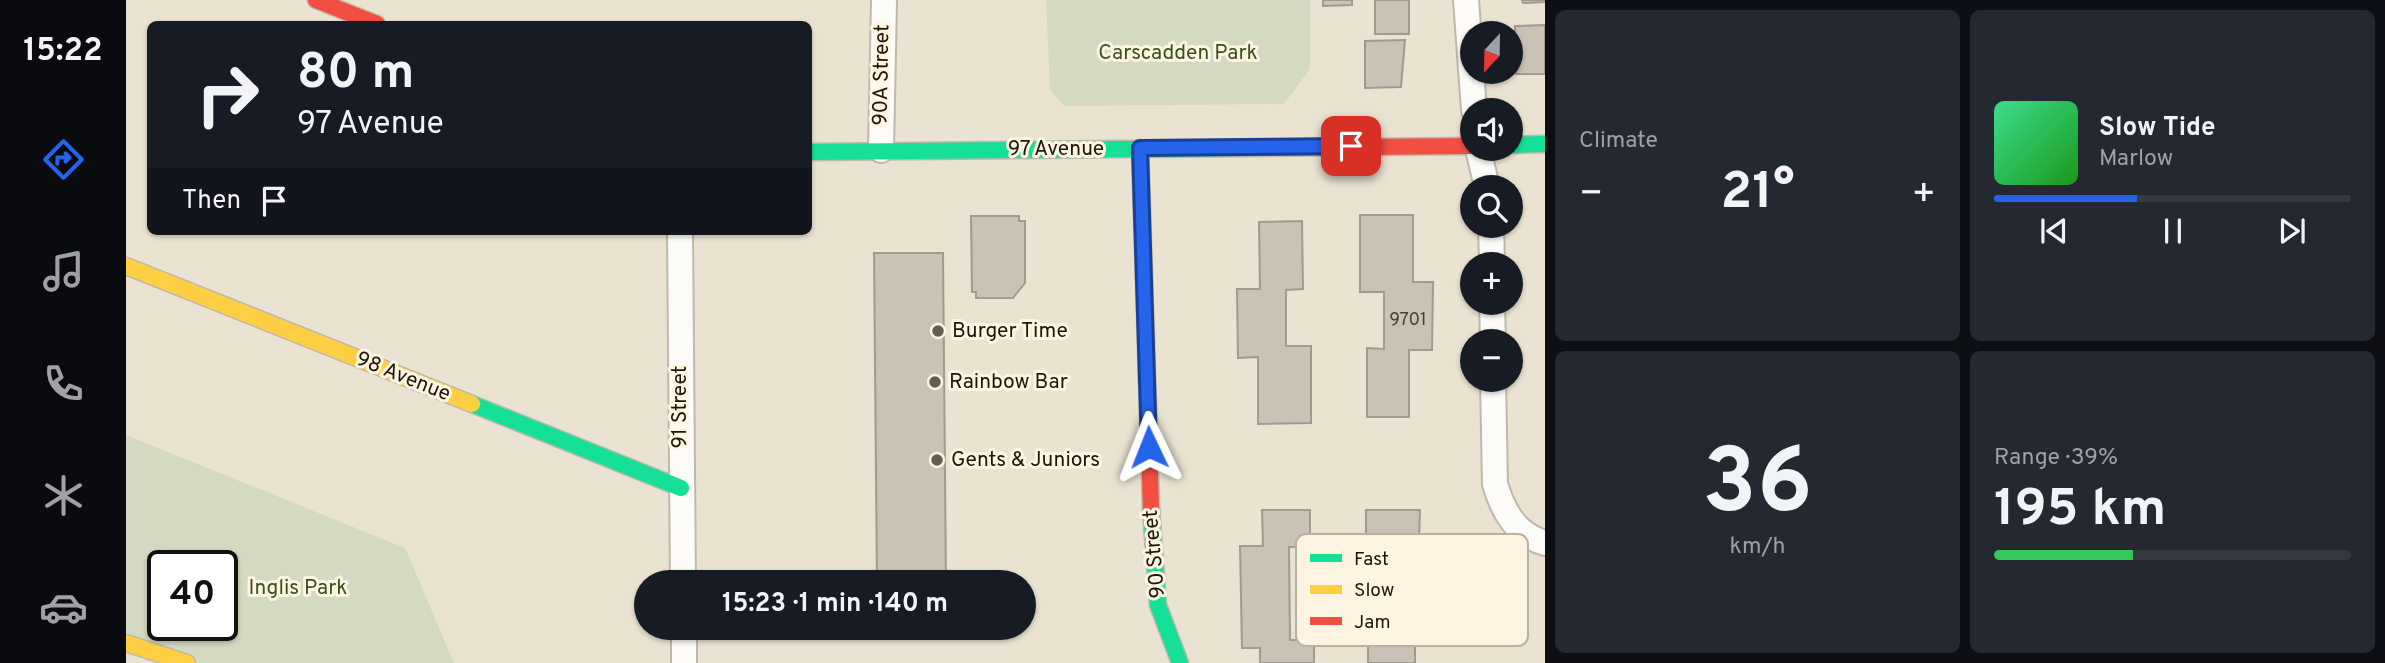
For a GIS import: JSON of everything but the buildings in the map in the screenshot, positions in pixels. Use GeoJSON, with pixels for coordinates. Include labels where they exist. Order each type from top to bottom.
{"type":"FeatureCollection","features":[{"type":"Feature","properties":{"kind":"street"},"geometry":{"type":"LineString","coordinates":[[316,0],[369,21]]}},
{"type":"Feature","properties":{"kind":"street","name":"90A Street"},"geometry":{"type":"LineString","coordinates":[[881,150],[884,0]]}},
{"type":"Feature","properties":{"kind":"street"},"geometry":{"type":"LineString","coordinates":[[1466,0],[1473,98]]}},
{"type":"Feature","properties":{"kind":"street"},"geometry":{"type":"LineString","coordinates":[[1523,145],[1545,144]]}},
{"type":"Feature","properties":{"kind":"street","name":"97 Avenue"},"geometry":{"type":"LineString","coordinates":[[812,152],[1460,146]]}},
{"type":"Feature","properties":{"kind":"street","name":"90 Street"},"geometry":{"type":"LineString","coordinates":[[1140,148],[1152,558],[1158,605],[1180,663]]}},
{"type":"Feature","properties":{"kind":"street","name":"91 Street"},"geometry":{"type":"LineString","coordinates":[[680,235],[683,570]]}},
{"type":"Feature","properties":{"kind":"street","name":"98 Avenue"},"geometry":{"type":"LineString","coordinates":[[126,266],[681,488]]}},
{"type":"Feature","properties":{"kind":"street"},"geometry":{"type":"LineString","coordinates":[[1493,392],[1495,484],[1507,515],[1537,540]]}},
{"type":"Feature","properties":{"kind":"street"},"geometry":{"type":"LineString","coordinates":[[684,640],[684,663]]}},
{"type":"Feature","properties":{"kind":"street"},"geometry":{"type":"LineString","coordinates":[[126,643],[187,663]]}},
{"type":"Feature","properties":{"kind":"green space","name":"Carscadden Park"},"geometry":{"type":"Polygon","coordinates":[[[1046,0],[1310,0],[1310,69],[1284,104],[1064,106],[1050,90],[1046,0]]]}},
{"type":"Feature","properties":{"kind":"green space","name":"Inglis Park"},"geometry":{"type":"Polygon","coordinates":[[[126,435],[405,548],[454,663],[199,663],[126,636],[126,435]]]}},
{"type":"Feature","properties":{"kind":"traffic: fast"},"geometry":{"type":"LineString","coordinates":[[1523,145],[1545,144]]}},
{"type":"Feature","properties":{"kind":"traffic: fast"},"geometry":{"type":"LineString","coordinates":[[812,152],[1247,148]]}},
{"type":"Feature","properties":{"kind":"traffic: fast"},"geometry":{"type":"LineString","coordinates":[[472,404],[681,488]]}},
{"type":"Feature","properties":{"kind":"traffic: fast"},"geometry":{"type":"LineString","coordinates":[[1151,509],[1158,605],[1180,663]]}},
{"type":"Feature","properties":{"kind":"traffic: slow"},"geometry":{"type":"LineString","coordinates":[[126,266],[472,404]]}},
{"type":"Feature","properties":{"kind":"traffic: slow"},"geometry":{"type":"LineString","coordinates":[[126,643],[187,663]]}},
{"type":"Feature","properties":{"kind":"traffic: jam"},"geometry":{"type":"LineString","coordinates":[[316,0],[369,21]]}},
{"type":"Feature","properties":{"kind":"traffic: jam"},"geometry":{"type":"LineString","coordinates":[[1247,148],[1460,146]]}},
{"type":"Feature","properties":{"kind":"traffic: jam"},"geometry":{"type":"LineString","coordinates":[[1140,148],[1151,509]]}},
{"type":"Feature","properties":{"kind":"place","name":"Burger Time"},"geometry":{"type":"Point","coordinates":[938,331]}},
{"type":"Feature","properties":{"kind":"place","name":"Rainbow Bar"},"geometry":{"type":"Point","coordinates":[935,382]}},
{"type":"Feature","properties":{"kind":"place","name":"Gents & Juniors"},"geometry":{"type":"Point","coordinates":[937,460]}},
{"type":"Feature","properties":{"kind":"route"},"geometry":{"type":"LineString","coordinates":[[1149,447],[1140,148],[1351,146]]}}]}
